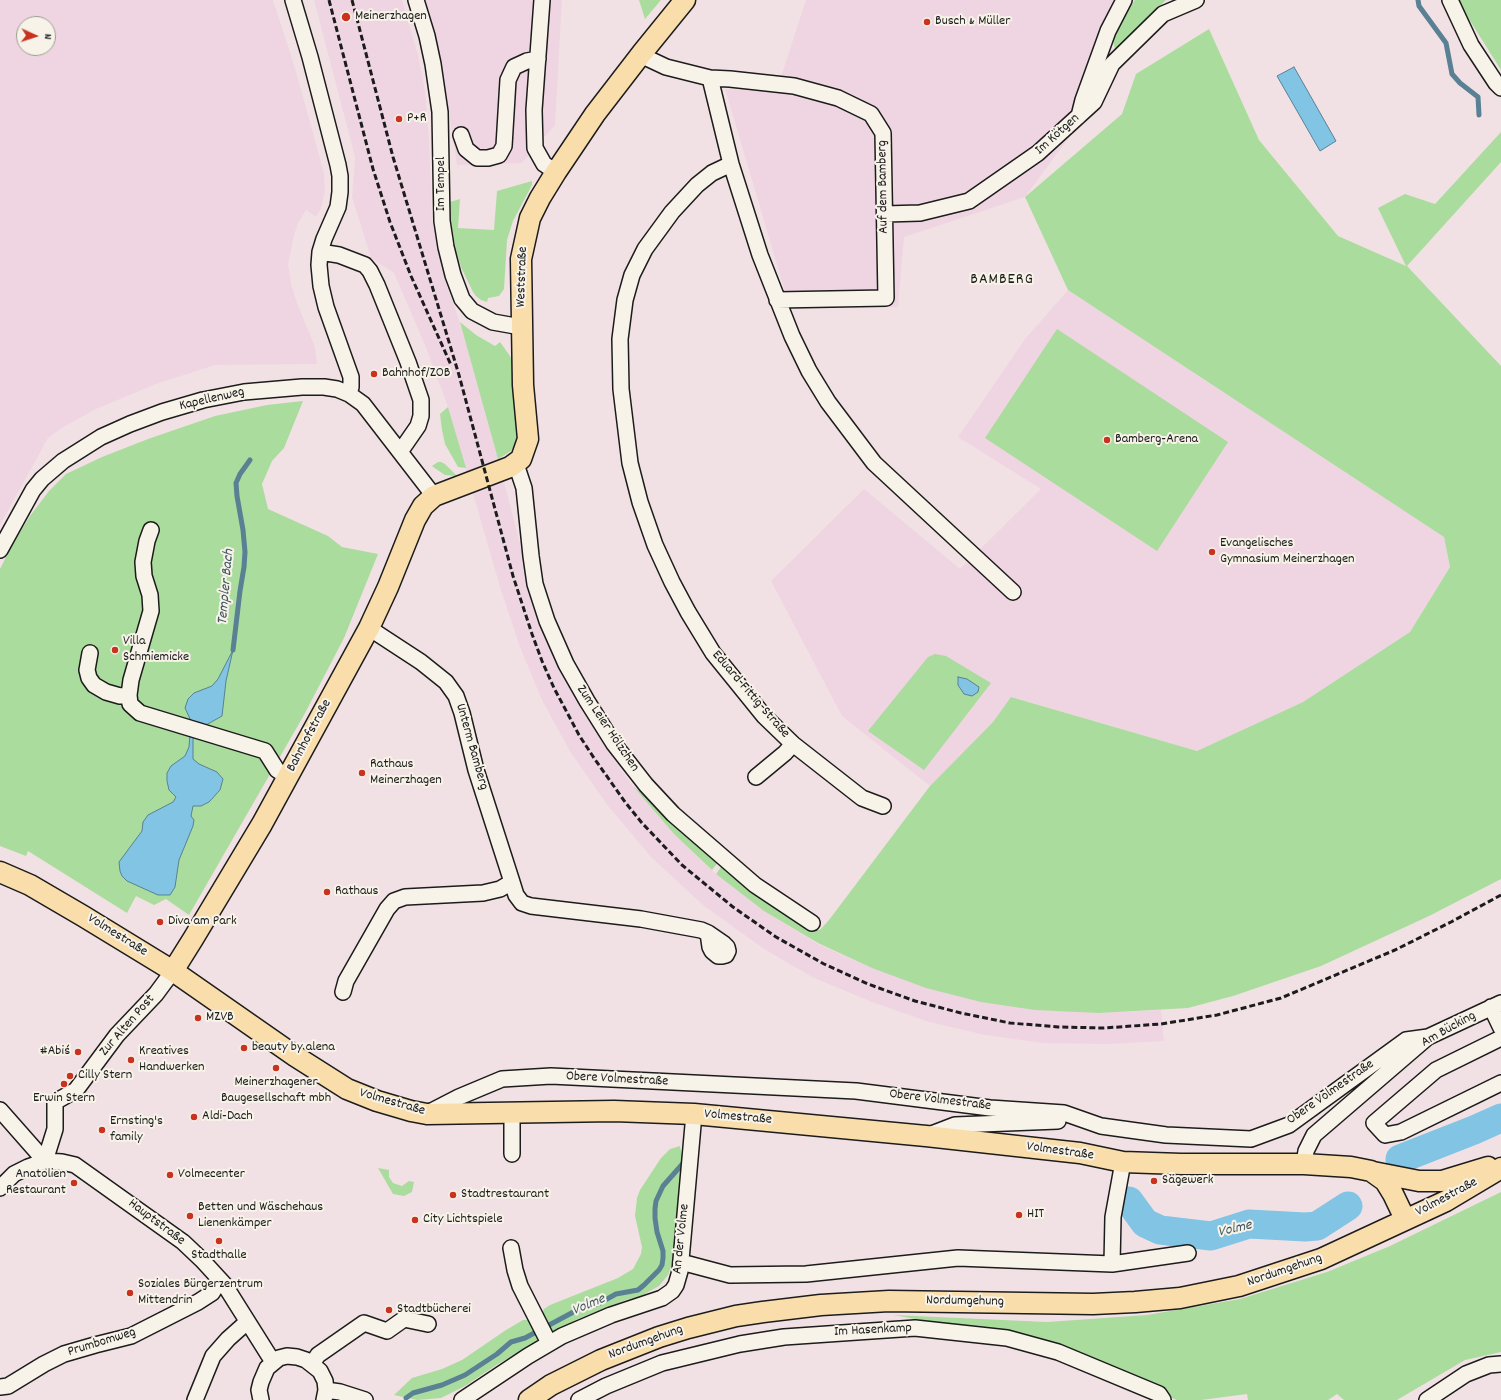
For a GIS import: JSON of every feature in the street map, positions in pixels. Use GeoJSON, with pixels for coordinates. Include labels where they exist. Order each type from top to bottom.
{"type":"FeatureCollection","features":[{"type":"Feature","properties":{"kind":"main road","name":"Weststraße"},"geometry":{"type":"LineString","coordinates":[[516,464],[521,459],[528,439],[523,386],[521,259],[530,218],[556,172],[596,114],[642,53],[685,0]]}},
{"type":"Feature","properties":{"kind":"main road"},"geometry":{"type":"LineString","coordinates":[[434,496],[516,464]]}},
{"type":"Feature","properties":{"kind":"main road","name":"Bahnhofstraße"},"geometry":{"type":"LineString","coordinates":[[173,971],[254,838],[288,777],[369,628],[388,587],[415,520],[423,506],[434,496]]}},
{"type":"Feature","properties":{"kind":"main road","name":"Volmestraße"},"geometry":{"type":"LineString","coordinates":[[0,872],[30,885],[173,971],[295,1056],[347,1089],[377,1102],[411,1112],[426,1114],[614,1111],[694,1114],[926,1136],[1080,1153],[1123,1162],[1181,1164],[1304,1164],[1351,1167],[1371,1171],[1385,1182],[1393,1194],[1405,1220],[1446,1201],[1501,1168]]}},
{"type":"Feature","properties":{"kind":"main road"},"geometry":{"type":"LineString","coordinates":[[1371,1171],[1419,1181],[1442,1181],[1501,1162]]}},
{"type":"Feature","properties":{"kind":"main road","name":"Nordumgehung"},"geometry":{"type":"LineString","coordinates":[[529,1400],[551,1385],[601,1360],[659,1337],[736,1316],[821,1305],[889,1300],[1093,1304],[1180,1298],[1240,1286],[1321,1259],[1405,1220]]}},
{"type":"Feature","properties":{"kind":"street"},"geometry":{"type":"LineString","coordinates":[[293,0],[312,64],[340,176],[338,207],[320,252],[319,265],[321,286],[326,307],[350,377],[351,387],[349,394]]}},
{"type":"Feature","properties":{"kind":"street","name":"Im Tempel"},"geometry":{"type":"LineString","coordinates":[[416,0],[433,64],[440,112],[442,221],[446,247],[453,275],[462,299],[472,311],[493,322],[521,327]]}},
{"type":"Feature","properties":{"kind":"street"},"geometry":{"type":"LineString","coordinates":[[542,0],[534,110],[535,148],[544,164],[556,172]]}},
{"type":"Feature","properties":{"kind":"street"},"geometry":{"type":"LineString","coordinates":[[1079,116],[1082,100],[1108,31],[1124,0]]}},
{"type":"Feature","properties":{"kind":"street","name":"Im Kötgen"},"geometry":{"type":"LineString","coordinates":[[885,214],[920,213],[969,201],[1038,154],[1094,102],[1112,64],[1163,14],[1196,0]]}},
{"type":"Feature","properties":{"kind":"street"},"geometry":{"type":"LineString","coordinates":[[1450,0],[1471,45],[1496,83],[1501,88]]}},
{"type":"Feature","properties":{"kind":"street","name":"Auf dem Bamberg"},"geometry":{"type":"LineString","coordinates":[[642,53],[649,59],[666,67],[710,78],[794,86],[838,98],[871,114],[883,133],[886,298],[777,300]]}},
{"type":"Feature","properties":{"kind":"street"},"geometry":{"type":"LineString","coordinates":[[461,135],[466,149],[477,158],[488,158],[499,155],[504,146],[508,80],[514,67],[527,61],[538,59]]}},
{"type":"Feature","properties":{"kind":"street"},"geometry":{"type":"LineString","coordinates":[[710,78],[731,164],[760,255],[792,336],[809,371],[828,402],[874,463],[1013,592]]}},
{"type":"Feature","properties":{"kind":"street","name":"Eduard-Fittig-Straße"},"geometry":{"type":"LineString","coordinates":[[731,164],[712,173],[696,185],[677,206],[645,249],[632,274],[625,300],[620,339],[621,389],[630,463],[640,502],[655,545],[672,582],[712,653],[764,716],[793,744],[858,795],[868,801],[883,806]]}},
{"type":"Feature","properties":{"kind":"street"},"geometry":{"type":"LineString","coordinates":[[320,252],[338,255],[365,265],[370,271],[408,362],[421,400],[421,416],[418,426],[400,452]]}},
{"type":"Feature","properties":{"kind":"street","name":"Kapellenweg"},"geometry":{"type":"LineString","coordinates":[[0,550],[22,508],[42,479],[63,460],[101,437],[130,424],[162,412],[203,400],[244,392],[302,387],[324,387],[337,389],[349,394],[363,404],[434,496]]}},
{"type":"Feature","properties":{"kind":"street","name":"Zum Leier Hölzchen"},"geometry":{"type":"LineString","coordinates":[[516,464],[524,488],[535,584],[546,621],[566,664],[614,744],[646,785],[673,814],[755,885],[812,922]]}},
{"type":"Feature","properties":{"kind":"street"},"geometry":{"type":"LineString","coordinates":[[150,530],[143,562],[144,576],[150,595],[151,611],[132,680],[129,695],[130,704],[140,713],[265,751],[277,770],[288,777]]}},
{"type":"Feature","properties":{"kind":"street","name":"Unterm Bamberg"},"geometry":{"type":"LineString","coordinates":[[369,628],[422,662],[446,682],[456,696],[462,713],[476,770],[516,895],[522,903],[531,906],[676,924],[708,933]]}},
{"type":"Feature","properties":{"kind":"street"},"geometry":{"type":"LineString","coordinates":[[90,653],[87,670],[89,678],[94,684],[106,692],[120,696],[129,695]]}},
{"type":"Feature","properties":{"kind":"street"},"geometry":{"type":"LineString","coordinates":[[756,777],[785,753],[793,744]]}},
{"type":"Feature","properties":{"kind":"street"},"geometry":{"type":"LineString","coordinates":[[343,992],[346,981],[394,901],[405,896],[483,893],[500,889],[512,882]]}},
{"type":"Feature","properties":{"kind":"street","name":"Zur Alten Post"},"geometry":{"type":"LineString","coordinates":[[45,1161],[55,1129],[55,1102],[76,1090],[117,1036],[156,994],[173,971]]}},
{"type":"Feature","properties":{"kind":"street"},"geometry":{"type":"LineString","coordinates":[[1496,1005],[1501,1028]]}},
{"type":"Feature","properties":{"kind":"street","name":"Am Bücking"},"geometry":{"type":"LineString","coordinates":[[1304,1164],[1306,1150],[1314,1135],[1428,1037],[1496,1005]]}},
{"type":"Feature","properties":{"kind":"street","name":"Obere Volmestraße"},"geometry":{"type":"LineString","coordinates":[[426,1114],[459,1097],[502,1079],[551,1076],[856,1091],[990,1108],[1064,1113],[1080,1120],[1101,1126],[1166,1135],[1251,1139],[1289,1125],[1406,1040],[1428,1037]]}},
{"type":"Feature","properties":{"kind":"street"},"geometry":{"type":"LineString","coordinates":[[1501,1038],[1436,1070],[1374,1123],[1385,1135],[1401,1132],[1501,1083]]}},
{"type":"Feature","properties":{"kind":"street"},"geometry":{"type":"LineString","coordinates":[[0,1110],[45,1161]]}},
{"type":"Feature","properties":{"kind":"street"},"geometry":{"type":"LineString","coordinates":[[512,1112],[512,1154]]}},
{"type":"Feature","properties":{"kind":"street","name":"An der Volme"},"geometry":{"type":"LineString","coordinates":[[462,1400],[506,1369],[549,1343],[611,1315],[667,1296],[676,1285],[681,1262],[694,1114]]}},
{"type":"Feature","properties":{"kind":"street"},"geometry":{"type":"LineString","coordinates":[[926,1136],[955,1125],[1080,1120]]}},
{"type":"Feature","properties":{"kind":"street","name":"Hauptstraße"},"geometry":{"type":"LineString","coordinates":[[0,1188],[14,1174],[45,1161],[62,1162],[75,1165],[183,1242],[202,1260],[220,1280],[273,1362]]}},
{"type":"Feature","properties":{"kind":"street"},"geometry":{"type":"LineString","coordinates":[[1112,1264],[1113,1217],[1123,1162]]}},
{"type":"Feature","properties":{"kind":"street"},"geometry":{"type":"LineString","coordinates":[[511,1248],[518,1281],[549,1343]]}},
{"type":"Feature","properties":{"kind":"street"},"geometry":{"type":"LineString","coordinates":[[681,1262],[730,1275],[806,1274],[958,1258],[1112,1264],[1188,1253]]}},
{"type":"Feature","properties":{"kind":"street","name":"Prumbomweg"},"geometry":{"type":"LineString","coordinates":[[0,1387],[8,1386],[44,1364],[64,1354],[132,1336],[198,1302],[212,1293],[220,1280]]}},
{"type":"Feature","properties":{"kind":"street"},"geometry":{"type":"LineString","coordinates":[[312,1364],[318,1356],[364,1323],[387,1331],[404,1319],[428,1324]]}},
{"type":"Feature","properties":{"kind":"street"},"geometry":{"type":"LineString","coordinates":[[195,1400],[213,1356],[228,1339],[247,1322]]}},
{"type":"Feature","properties":{"kind":"street","name":"Im Hasenkamp"},"geometry":{"type":"LineString","coordinates":[[579,1400],[606,1386],[662,1363],[740,1344],[784,1337],[915,1328],[1008,1338],[1058,1352],[1159,1394],[1163,1400]]}},
{"type":"Feature","properties":{"kind":"street"},"geometry":{"type":"LineString","coordinates":[[261,1400],[259,1390],[267,1368],[279,1358],[287,1356],[306,1360],[320,1371],[325,1381],[325,1395],[340,1392],[365,1400]]}},
{"type":"Feature","properties":{"kind":"street"},"geometry":{"type":"LineString","coordinates":[[1427,1400],[1466,1374],[1489,1365],[1501,1364]]}},
{"type":"Feature","properties":{"kind":"shaded area"},"geometry":{"type":"Polygon","coordinates":[[[0,0],[273,0],[295,68],[324,173],[325,191],[321,208],[316,217],[306,210],[298,223],[288,264],[291,284],[297,303],[315,347],[317,364],[215,365],[156,384],[96,409],[60,429],[48,438],[0,525],[0,0]]]}},
{"type":"Feature","properties":{"kind":"shaded area"},"geometry":{"type":"Polygon","coordinates":[[[314,0],[402,0],[418,55],[425,91],[429,139],[432,219],[443,274],[464,335],[530,582],[548,636],[571,689],[598,736],[632,785],[674,834],[716,874],[764,911],[818,944],[872,968],[1099,1013],[1161,1010],[1164,1041],[1107,1044],[1043,1043],[985,1035],[929,1022],[872,1002],[812,977],[764,949],[703,905],[652,858],[608,806],[571,753],[543,702],[520,647],[500,587],[448,407],[425,345],[394,273],[371,258],[352,197],[355,157],[314,0]]]}},
{"type":"Feature","properties":{"kind":"shaded area"},"geometry":{"type":"Polygon","coordinates":[[[424,0],[562,0],[555,125],[522,163],[457,165],[442,65],[424,0]]]}},
{"type":"Feature","properties":{"kind":"shaded area"},"geometry":{"type":"Polygon","coordinates":[[[806,0],[1135,0],[1112,36],[1079,124],[1025,197],[904,237],[898,307],[789,305],[725,89],[776,92],[806,0]]]}},
{"type":"Feature","properties":{"kind":"shaded area","name":"Evangelisches Gymnasium Meinerzhagen"},"geometry":{"type":"Polygon","coordinates":[[[1068,290],[1444,537],[1450,567],[1410,632],[1303,702],[1197,751],[1012,697],[993,722],[930,786],[842,716],[771,581],[864,489],[960,569],[1041,489],[958,437],[1025,339],[1068,290]]]}},
{"type":"Feature","properties":{"kind":"green space"},"geometry":{"type":"Polygon","coordinates":[[[639,0],[661,0],[645,19],[639,0]]]}},
{"type":"Feature","properties":{"kind":"green space"},"geometry":{"type":"Polygon","coordinates":[[[1135,0],[1166,0],[1115,49],[1112,36],[1135,0]]]}},
{"type":"Feature","properties":{"kind":"green space"},"geometry":{"type":"Polygon","coordinates":[[[1457,0],[1501,0],[1501,70],[1457,0]]]}},
{"type":"Feature","properties":{"kind":"green space"},"geometry":{"type":"Polygon","coordinates":[[[1209,29],[1259,140],[1338,236],[1406,266],[1378,208],[1405,194],[1435,204],[1501,132],[1501,162],[1407,266],[1501,366],[1501,879],[1429,916],[1321,966],[1233,996],[1188,1008],[1099,1013],[1035,1010],[981,1002],[926,988],[872,968],[818,943],[764,911],[716,874],[724,863],[814,928],[820,930],[930,786],[993,722],[1011,697],[1197,751],[1303,702],[1410,632],[1450,567],[1444,537],[1068,290],[1025,197],[1122,114],[1136,74],[1209,29]]]}},
{"type":"Feature","properties":{"kind":"green space"},"geometry":{"type":"Polygon","coordinates":[[[532,181],[532,185],[513,221],[507,240],[504,289],[499,296],[488,298],[487,302],[481,300],[473,292],[461,267],[451,223],[450,202],[460,199],[458,228],[494,230],[497,191],[532,181]]]}},
{"type":"Feature","properties":{"kind":"green space"},"geometry":{"type":"Polygon","coordinates":[[[460,322],[476,335],[495,346],[500,342],[510,356],[514,365],[518,429],[517,441],[511,451],[498,459],[460,322]]]}},
{"type":"Feature","properties":{"kind":"green space","name":"Bamberg-Arena"},"geometry":{"type":"Polygon","coordinates":[[[1057,329],[1228,442],[1157,551],[985,438],[1057,329]]]}},
{"type":"Feature","properties":{"kind":"green space"},"geometry":{"type":"Polygon","coordinates":[[[303,401],[284,448],[272,461],[262,484],[268,509],[328,536],[342,547],[378,554],[344,638],[304,715],[189,915],[166,899],[154,905],[136,896],[127,913],[28,851],[26,856],[0,846],[0,569],[11,547],[30,516],[49,491],[66,474],[102,457],[148,439],[215,416],[267,405],[303,401]]]}},
{"type":"Feature","properties":{"kind":"green space"},"geometry":{"type":"Polygon","coordinates":[[[448,407],[466,468],[458,467],[445,444],[440,414],[448,407]]]}},
{"type":"Feature","properties":{"kind":"green space"},"geometry":{"type":"Polygon","coordinates":[[[438,462],[445,464],[457,476],[445,475],[432,466],[438,462]]]}},
{"type":"Feature","properties":{"kind":"green space"},"geometry":{"type":"Polygon","coordinates":[[[935,654],[946,656],[991,683],[924,770],[868,731],[928,657],[935,654]]]}},
{"type":"Feature","properties":{"kind":"green space"},"geometry":{"type":"Polygon","coordinates":[[[632,785],[720,860],[712,870],[674,834],[632,785]]]}},
{"type":"Feature","properties":{"kind":"green space"},"geometry":{"type":"Polygon","coordinates":[[[680,1146],[682,1169],[673,1261],[668,1275],[659,1286],[641,1296],[626,1300],[578,1319],[498,1364],[465,1386],[441,1398],[417,1400],[394,1395],[412,1378],[442,1369],[462,1360],[523,1320],[528,1320],[542,1313],[544,1309],[550,1305],[618,1278],[633,1269],[641,1254],[642,1247],[635,1216],[637,1198],[640,1190],[661,1158],[670,1149],[680,1146]]]}},
{"type":"Feature","properties":{"kind":"green space"},"geometry":{"type":"Polygon","coordinates":[[[378,1168],[389,1170],[389,1177],[393,1183],[402,1186],[409,1181],[414,1182],[412,1192],[404,1196],[393,1194],[378,1168]]]}},
{"type":"Feature","properties":{"kind":"green space"},"geometry":{"type":"Polygon","coordinates":[[[1501,1192],[1501,1352],[1465,1360],[1397,1400],[1344,1400],[1337,1394],[1328,1400],[1248,1400],[1247,1394],[1201,1400],[1177,1400],[1128,1380],[1050,1343],[893,1315],[1047,1322],[1147,1315],[1240,1299],[1327,1272],[1390,1246],[1501,1192]]]}},
{"type":"Feature","properties":{"kind":"water"},"geometry":{"type":"Polygon","coordinates":[[[1294,67],[1336,141],[1320,151],[1277,76],[1294,67]]]}},
{"type":"Feature","properties":{"kind":"water"},"geometry":{"type":"Polygon","coordinates":[[[233,650],[226,681],[222,716],[206,725],[200,725],[194,729],[193,759],[199,764],[217,772],[223,779],[220,790],[209,802],[201,806],[193,806],[191,816],[194,820],[193,826],[179,860],[175,887],[170,895],[158,895],[127,881],[122,876],[119,862],[142,831],[143,822],[148,815],[173,802],[176,797],[169,790],[167,773],[171,766],[185,756],[189,747],[191,721],[185,708],[188,699],[194,693],[212,686],[218,679],[233,650]]]}},
{"type":"Feature","properties":{"kind":"water"},"geometry":{"type":"Polygon","coordinates":[[[958,677],[967,679],[979,687],[978,692],[972,696],[964,694],[958,685],[958,677]]]}},
{"type":"Feature","properties":{"kind":"waterway"},"geometry":{"type":"LineString","coordinates":[[1418,0],[1419,6],[1446,43],[1452,74],[1460,83],[1478,97],[1479,115]]}},
{"type":"Feature","properties":{"kind":"waterway","name":"Templer Bach"},"geometry":{"type":"LineString","coordinates":[[233,650],[245,552],[236,483],[240,474],[250,460]]}},
{"type":"Feature","properties":{"kind":"waterway","name":"Volme"},"geometry":{"type":"LineString","coordinates":[[1400,1159],[1501,1118]]}},
{"type":"Feature","properties":{"kind":"waterway","name":"Volme"},"geometry":{"type":"LineString","coordinates":[[406,1398],[413,1393],[442,1385],[465,1375],[497,1354],[511,1342],[525,1338],[579,1309],[598,1304],[616,1294],[638,1290],[644,1285],[662,1265],[663,1251],[657,1232],[655,1218],[656,1201],[663,1186],[686,1160]]}},
{"type":"Feature","properties":{"kind":"waterway","name":"Volme"},"geometry":{"type":"LineString","coordinates":[[1129,1201],[1145,1223],[1160,1230],[1211,1236],[1249,1224],[1305,1227],[1317,1226],[1348,1206]]}},
{"type":"Feature","properties":{"kind":"railway"},"geometry":{"type":"LineString","coordinates":[[329,0],[373,169],[390,222],[411,276],[451,365]]}},
{"type":"Feature","properties":{"kind":"railway"},"geometry":{"type":"LineString","coordinates":[[352,0],[393,157],[459,375],[513,576],[542,661],[554,688],[579,735],[625,802],[642,823],[682,865],[733,907],[776,937],[824,964],[868,984],[915,1001],[961,1013],[1010,1023],[1058,1027],[1104,1028],[1161,1024],[1217,1015],[1281,998],[1395,950],[1501,895]]}},
{"type":"Feature","properties":{"kind":"place","name":"Meinerzhagen"},"geometry":{"type":"Point","coordinates":[346,17]}},
{"type":"Feature","properties":{"kind":"place","name":"Busch & Müller"},"geometry":{"type":"Point","coordinates":[927,22]}},
{"type":"Feature","properties":{"kind":"place","name":"P+R"},"geometry":{"type":"Point","coordinates":[399,119]}},
{"type":"Feature","properties":{"kind":"place","name":"Bahnhof/ZOB"},"geometry":{"type":"Point","coordinates":[374,374]}},
{"type":"Feature","properties":{"kind":"place","name":"Bamberg-Arena"},"geometry":{"type":"Point","coordinates":[1107,440]}},
{"type":"Feature","properties":{"kind":"place","name":"Evangelisches Gymnasium Meinerzhagen"},"geometry":{"type":"Point","coordinates":[1212,552]}},
{"type":"Feature","properties":{"kind":"place","name":"Villa Schmiemicke"},"geometry":{"type":"Point","coordinates":[115,650]}},
{"type":"Feature","properties":{"kind":"place","name":"Rathaus Meinerzhagen"},"geometry":{"type":"Point","coordinates":[362,773]}},
{"type":"Feature","properties":{"kind":"place","name":"Rathaus"},"geometry":{"type":"Point","coordinates":[327,892]}},
{"type":"Feature","properties":{"kind":"place","name":"Diva am Park"},"geometry":{"type":"Point","coordinates":[160,922]}},
{"type":"Feature","properties":{"kind":"place","name":"MZVB"},"geometry":{"type":"Point","coordinates":[198,1018]}},
{"type":"Feature","properties":{"kind":"place","name":"beauty by alena"},"geometry":{"type":"Point","coordinates":[244,1048]}},
{"type":"Feature","properties":{"kind":"place","name":"#Abiś"},"geometry":{"type":"Point","coordinates":[78,1052]}},
{"type":"Feature","properties":{"kind":"place","name":"Kreatives Handwerken"},"geometry":{"type":"Point","coordinates":[131,1060]}},
{"type":"Feature","properties":{"kind":"place","name":"Meinerzhagener Baugesellschaft mbh"},"geometry":{"type":"Point","coordinates":[276,1068]}},
{"type":"Feature","properties":{"kind":"place","name":"Cilly Stern"},"geometry":{"type":"Point","coordinates":[70,1076]}},
{"type":"Feature","properties":{"kind":"place","name":"Erwin Stern"},"geometry":{"type":"Point","coordinates":[64,1084]}},
{"type":"Feature","properties":{"kind":"place","name":"Aldi-Dach"},"geometry":{"type":"Point","coordinates":[194,1117]}},
{"type":"Feature","properties":{"kind":"place","name":"Ernsting's family"},"geometry":{"type":"Point","coordinates":[102,1130]}},
{"type":"Feature","properties":{"kind":"place","name":"Volmecenter"},"geometry":{"type":"Point","coordinates":[170,1175]}},
{"type":"Feature","properties":{"kind":"place","name":"Sägewerk"},"geometry":{"type":"Point","coordinates":[1154,1181]}},
{"type":"Feature","properties":{"kind":"place","name":"Anatolien Restaurant"},"geometry":{"type":"Point","coordinates":[74,1183]}},
{"type":"Feature","properties":{"kind":"place","name":"Stadtrestaurant"},"geometry":{"type":"Point","coordinates":[453,1195]}},
{"type":"Feature","properties":{"kind":"place","name":"HIT"},"geometry":{"type":"Point","coordinates":[1019,1215]}},
{"type":"Feature","properties":{"kind":"place","name":"Betten und Wäschehaus Lienenkämper"},"geometry":{"type":"Point","coordinates":[190,1216]}},
{"type":"Feature","properties":{"kind":"place","name":"City Lichtspiele"},"geometry":{"type":"Point","coordinates":[415,1220]}},
{"type":"Feature","properties":{"kind":"place","name":"Stadthalle"},"geometry":{"type":"Point","coordinates":[219,1241]}},
{"type":"Feature","properties":{"kind":"place","name":"Soziales Bürgerzentrum Mittendrin"},"geometry":{"type":"Point","coordinates":[130,1293]}},
{"type":"Feature","properties":{"kind":"place","name":"Stadtbücherei"},"geometry":{"type":"Point","coordinates":[389,1310]}},
{"type":"Feature","properties":{"kind":"district","name":"BAMBERG"},"geometry":{"type":"Point","coordinates":[1002,281]}}]}
